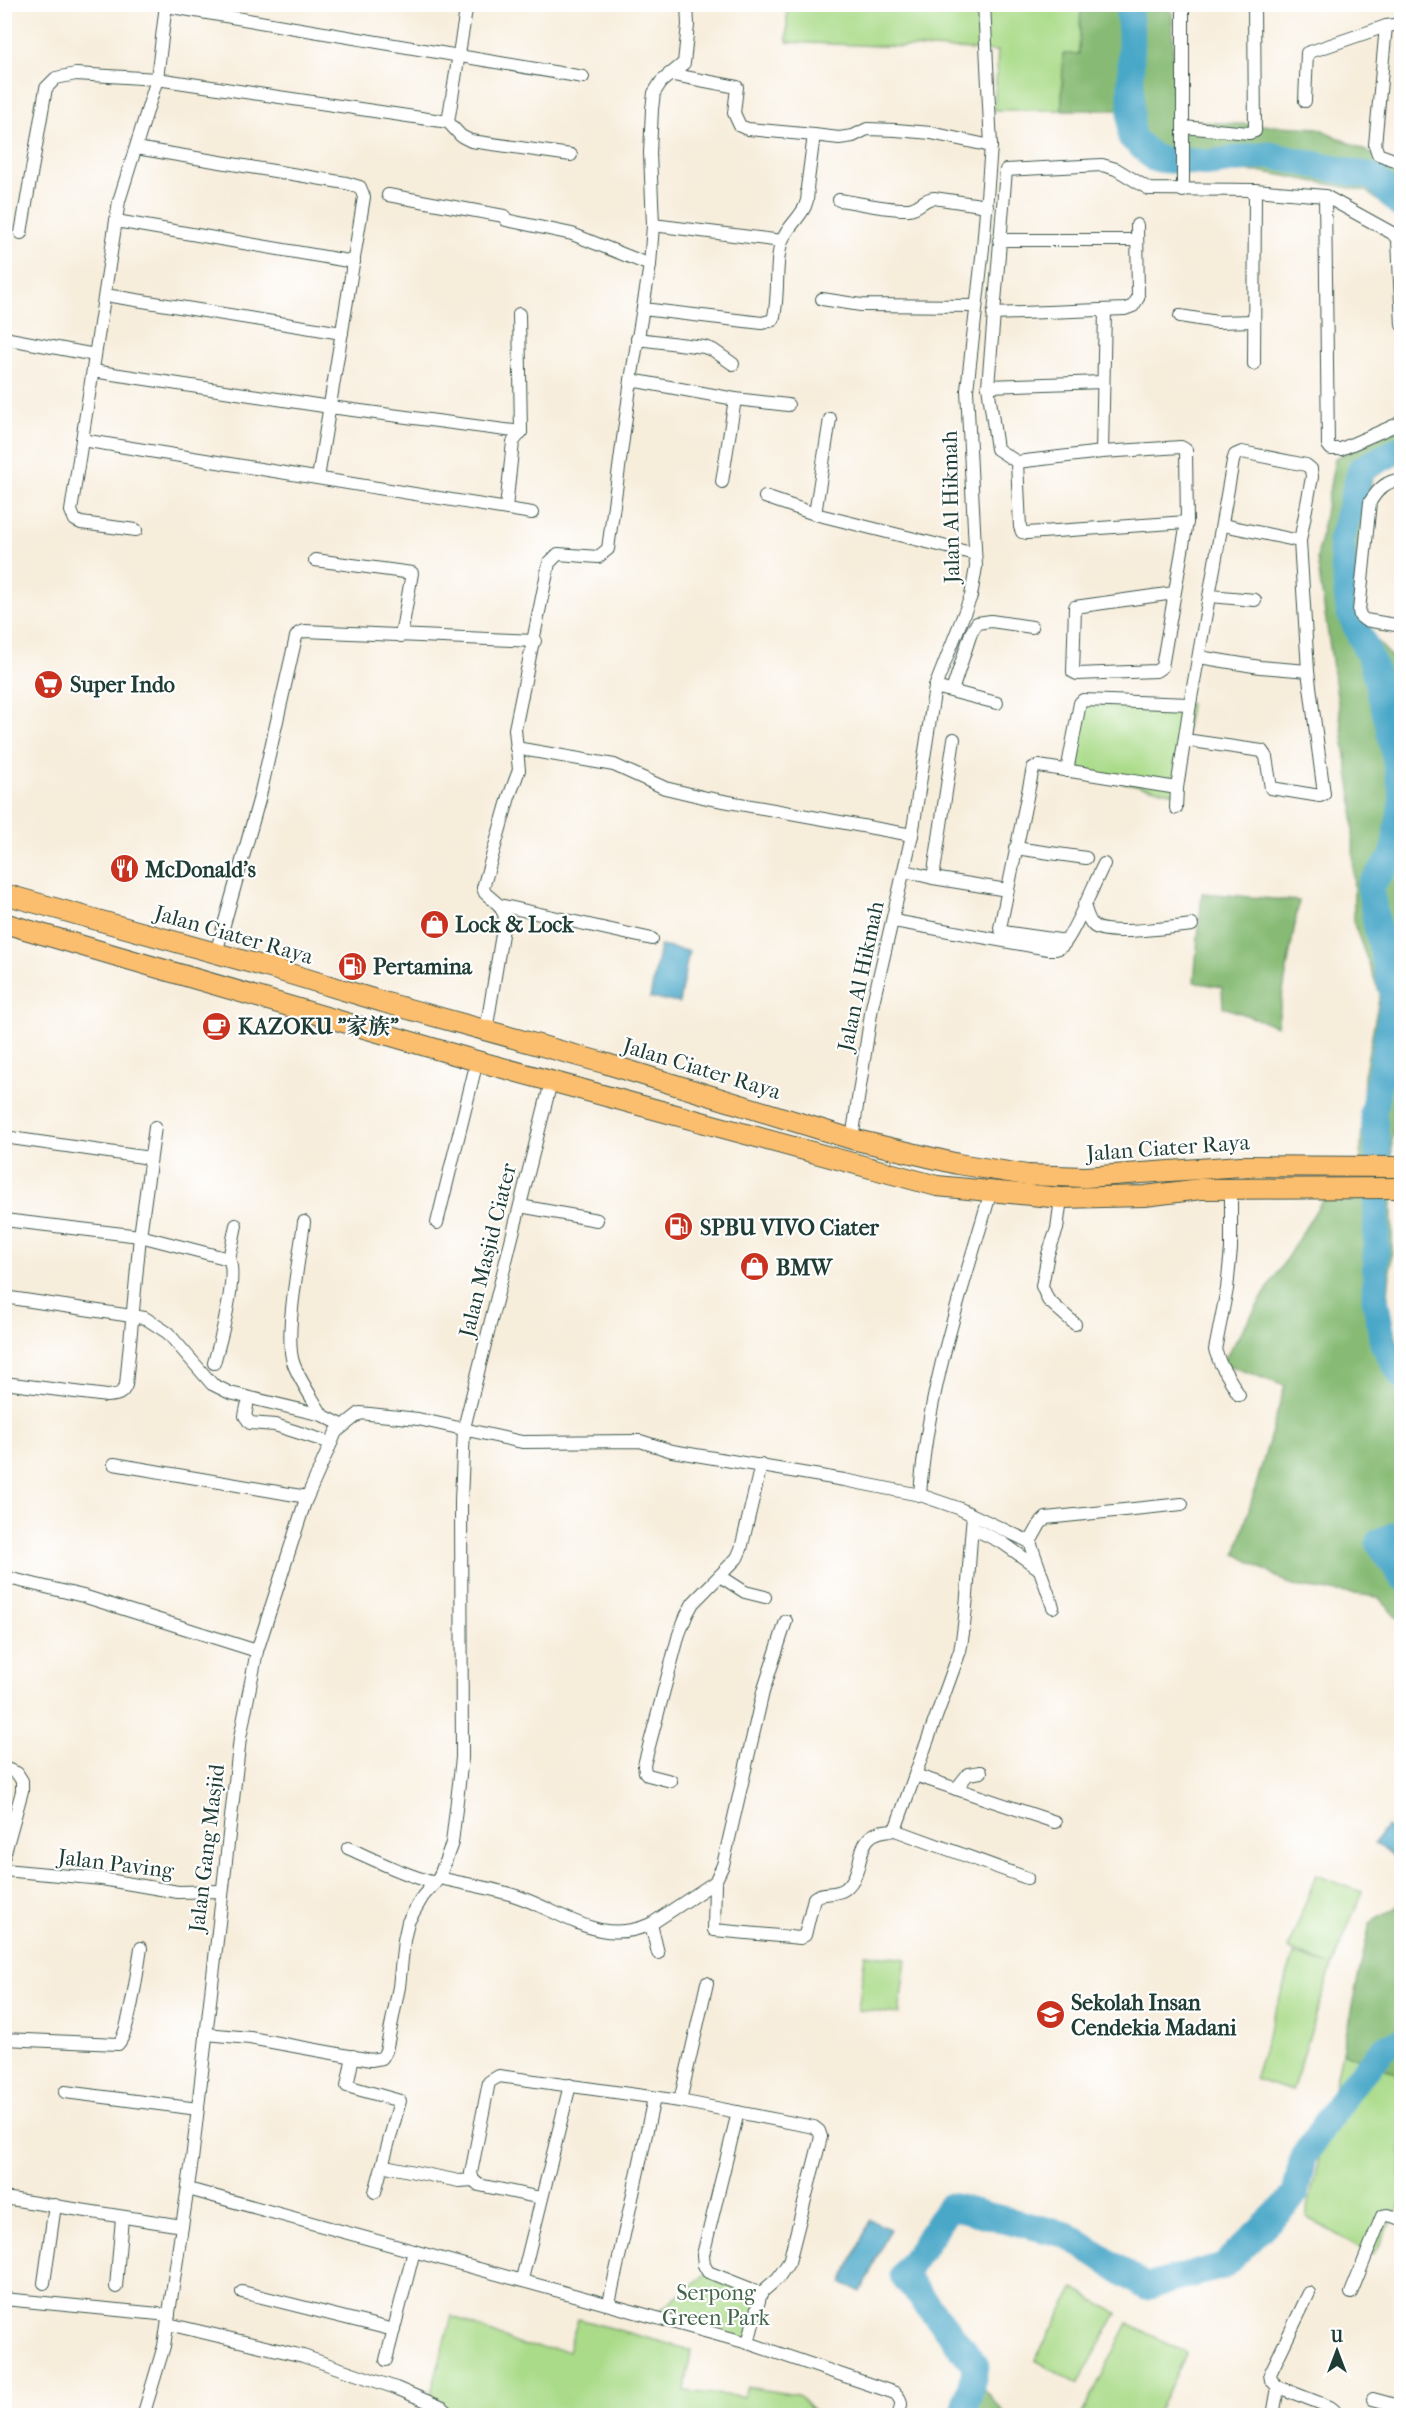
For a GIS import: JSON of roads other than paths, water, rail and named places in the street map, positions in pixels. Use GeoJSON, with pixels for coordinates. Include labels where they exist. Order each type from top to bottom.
{"type":"FeatureCollection","features":[{"type":"Feature","properties":{"kind":"main road","name":"Jalan Ciater Raya"},"geometry":{"type":"LineString","coordinates":[[4,894],[604,1063],[852,1139],[958,1164],[1027,1175],[1085,1178],[1241,1166],[1401,1167]]}},
{"type":"Feature","properties":{"kind":"main road","name":"Jalan Ciater Raya"},"geometry":{"type":"LineString","coordinates":[[4,923],[551,1082],[937,1186],[1061,1198],[1145,1196],[1231,1188],[1401,1188]]}},
{"type":"Feature","properties":{"kind":"main road"},"geometry":{"type":"LineString","coordinates":[[298,1010],[307,980]]}},
{"type":"Feature","properties":{"kind":"main road"},"geometry":{"type":"LineString","coordinates":[[594,1092],[604,1063]]}},
{"type":"Feature","properties":{"kind":"street"},"geometry":{"type":"LineString","coordinates":[[448,122],[467,4]]}},
{"type":"Feature","properties":{"kind":"street"},"geometry":{"type":"LineString","coordinates":[[652,939],[499,904],[485,893],[483,888],[499,829],[519,770],[515,729],[551,559],[558,554],[598,556],[608,549],[630,380],[650,265],[653,225],[650,153],[654,93],[669,74],[684,63],[687,53],[687,4]]}},
{"type":"Feature","properties":{"kind":"street","name":"Jalan Al Hikmah"},"geometry":{"type":"LineString","coordinates":[[852,1139],[872,1007],[905,871],[935,687],[971,596],[976,567],[967,390],[987,206],[991,146],[984,4]]}},
{"type":"Feature","properties":{"kind":"street"},"geometry":{"type":"LineString","coordinates":[[1183,4],[1183,184]]}},
{"type":"Feature","properties":{"kind":"street"},"geometry":{"type":"LineString","coordinates":[[1182,132],[1249,133],[1254,131],[1254,4]]}},
{"type":"Feature","properties":{"kind":"street"},"geometry":{"type":"LineString","coordinates":[[136,530],[81,523],[75,520],[71,511],[119,201],[157,79],[166,5],[583,77]]}},
{"type":"Feature","properties":{"kind":"street"},"geometry":{"type":"LineString","coordinates":[[1305,101],[1307,53],[1386,26],[1401,24]]}},
{"type":"Feature","properties":{"kind":"street"},"geometry":{"type":"LineString","coordinates":[[1386,26],[1375,145],[1378,154],[1401,163]]}},
{"type":"Feature","properties":{"kind":"street"},"geometry":{"type":"LineString","coordinates":[[21,232],[46,88],[56,78],[76,74],[157,79],[448,122],[461,136],[471,141],[571,155]]}},
{"type":"Feature","properties":{"kind":"street"},"geometry":{"type":"LineString","coordinates":[[669,74],[736,87],[734,113],[741,126],[748,129],[839,138],[854,136],[867,129],[896,130],[931,133],[991,146]]}},
{"type":"Feature","properties":{"kind":"street"},"geometry":{"type":"LineString","coordinates":[[643,309],[762,323],[771,321],[774,314],[782,241],[804,209],[808,194],[814,135]]}},
{"type":"Feature","properties":{"kind":"street"},"geometry":{"type":"LineString","coordinates":[[136,148],[360,187],[364,197],[318,478]]}},
{"type":"Feature","properties":{"kind":"street"},"geometry":{"type":"LineString","coordinates":[[1174,593],[1075,607],[1073,672],[1077,674],[1160,670],[1162,667],[1187,522],[1186,450],[1184,448],[1102,452],[1017,462],[997,449],[988,386],[1004,173],[1009,169],[1109,166],[1149,189],[1183,184],[1325,196],[1392,232],[1398,240],[1401,325]]}},
{"type":"Feature","properties":{"kind":"street"},"geometry":{"type":"LineString","coordinates":[[1254,190],[1254,364]]}},
{"type":"Feature","properties":{"kind":"street"},"geometry":{"type":"LineString","coordinates":[[388,195],[504,216],[506,220],[572,234],[650,265]]}},
{"type":"Feature","properties":{"kind":"street"},"geometry":{"type":"LineString","coordinates":[[1325,196],[1328,445],[1331,449],[1341,449],[1398,424],[1401,420]]}},
{"type":"Feature","properties":{"kind":"street"},"geometry":{"type":"LineString","coordinates":[[839,200],[901,209],[917,207],[929,198],[987,206]]}},
{"type":"Feature","properties":{"kind":"street"},"geometry":{"type":"LineString","coordinates":[[116,221],[354,262]]}},
{"type":"Feature","properties":{"kind":"street"},"geometry":{"type":"LineString","coordinates":[[653,225],[782,241]]}},
{"type":"Feature","properties":{"kind":"street"},"geometry":{"type":"LineString","coordinates":[[993,314],[1125,309],[1132,306],[1138,298],[1137,225]]}},
{"type":"Feature","properties":{"kind":"street"},"geometry":{"type":"LineString","coordinates":[[999,240],[1137,240]]}},
{"type":"Feature","properties":{"kind":"street"},"geometry":{"type":"LineString","coordinates":[[105,295],[342,333]]}},
{"type":"Feature","properties":{"kind":"street"},"geometry":{"type":"LineString","coordinates":[[822,299],[861,304],[975,306]]}},
{"type":"Feature","properties":{"kind":"street"},"geometry":{"type":"LineString","coordinates":[[1102,452],[1105,310]]}},
{"type":"Feature","properties":{"kind":"street"},"geometry":{"type":"LineString","coordinates":[[506,508],[513,442],[521,432],[519,314]]}},
{"type":"Feature","properties":{"kind":"street"},"geometry":{"type":"LineString","coordinates":[[1180,316],[1217,322],[1254,321]]}},
{"type":"Feature","properties":{"kind":"street"},"geometry":{"type":"LineString","coordinates":[[4,338],[95,355]]}},
{"type":"Feature","properties":{"kind":"street"},"geometry":{"type":"LineString","coordinates":[[637,339],[704,347],[733,364]]}},
{"type":"Feature","properties":{"kind":"street"},"geometry":{"type":"LineString","coordinates":[[93,371],[330,407],[521,432]]}},
{"type":"Feature","properties":{"kind":"street"},"geometry":{"type":"LineString","coordinates":[[630,380],[735,399],[788,405]]}},
{"type":"Feature","properties":{"kind":"street"},"geometry":{"type":"LineString","coordinates":[[988,386],[1103,382]]}},
{"type":"Feature","properties":{"kind":"street"},"geometry":{"type":"LineString","coordinates":[[722,482],[735,399]]}},
{"type":"Feature","properties":{"kind":"street"},"geometry":{"type":"LineString","coordinates":[[815,514],[830,419]]}},
{"type":"Feature","properties":{"kind":"street"},"geometry":{"type":"LineString","coordinates":[[82,440],[532,513]]}},
{"type":"Feature","properties":{"kind":"street"},"geometry":{"type":"LineString","coordinates":[[1176,808],[1177,788],[1190,704],[1235,455],[1242,452],[1306,465],[1311,469],[1312,477],[1300,541],[1308,671],[1324,789],[1322,795],[1271,788],[1263,751],[1185,740]]}},
{"type":"Feature","properties":{"kind":"street"},"geometry":{"type":"LineString","coordinates":[[1017,462],[1022,532],[1187,522]]}},
{"type":"Feature","properties":{"kind":"street"},"geometry":{"type":"LineString","coordinates":[[1400,628],[1365,620],[1360,616],[1359,611],[1370,502],[1382,486],[1390,481],[1401,479]]}},
{"type":"Feature","properties":{"kind":"street"},"geometry":{"type":"LineString","coordinates":[[765,497],[815,514],[975,554]]}},
{"type":"Feature","properties":{"kind":"street"},"geometry":{"type":"LineString","coordinates":[[1223,525],[1300,541]]}},
{"type":"Feature","properties":{"kind":"street"},"geometry":{"type":"LineString","coordinates":[[315,560],[412,573],[401,636]]}},
{"type":"Feature","properties":{"kind":"street"},"geometry":{"type":"LineString","coordinates":[[1210,596],[1255,600]]}},
{"type":"Feature","properties":{"kind":"street"},"geometry":{"type":"LineString","coordinates":[[952,691],[971,633],[977,623],[991,621],[1032,627]]}},
{"type":"Feature","properties":{"kind":"street"},"geometry":{"type":"LineString","coordinates":[[216,953],[259,800],[296,637],[299,633],[305,631],[535,641]]}},
{"type":"Feature","properties":{"kind":"street"},"geometry":{"type":"LineString","coordinates":[[1199,657],[1260,668],[1308,671]]}},
{"type":"Feature","properties":{"kind":"street"},"geometry":{"type":"LineString","coordinates":[[935,687],[997,703]]}},
{"type":"Feature","properties":{"kind":"street"},"geometry":{"type":"LineString","coordinates":[[1067,771],[1080,703],[1083,700],[1190,704]]}},
{"type":"Feature","properties":{"kind":"street"},"geometry":{"type":"LineString","coordinates":[[933,878],[954,739]]}},
{"type":"Feature","properties":{"kind":"street"},"geometry":{"type":"LineString","coordinates":[[516,748],[614,765],[665,788],[912,835]]}},
{"type":"Feature","properties":{"kind":"street"},"geometry":{"type":"LineString","coordinates":[[1059,940],[1002,931],[999,925],[1033,768],[1039,766],[1177,788]]}},
{"type":"Feature","properties":{"kind":"street"},"geometry":{"type":"LineString","coordinates":[[1015,848],[1086,858]]}},
{"type":"Feature","properties":{"kind":"street"},"geometry":{"type":"LineString","coordinates":[[894,921],[1054,949],[1062,946],[1104,864]]}},
{"type":"Feature","properties":{"kind":"street"},"geometry":{"type":"LineString","coordinates":[[905,871],[1007,890]]}},
{"type":"Feature","properties":{"kind":"street"},"geometry":{"type":"LineString","coordinates":[[486,1031],[505,916],[499,904]]}},
{"type":"Feature","properties":{"kind":"street"},"geometry":{"type":"LineString","coordinates":[[1084,905],[1091,922],[1103,930],[1143,930],[1192,925]]}},
{"type":"Feature","properties":{"kind":"street"},"geometry":{"type":"LineString","coordinates":[[437,1223],[477,1061]]}},
{"type":"Feature","properties":{"kind":"street","name":"Jalan Masjid Ciater"},"geometry":{"type":"LineString","coordinates":[[353,2056],[378,2060],[386,2051],[399,1987],[408,1922],[423,1896],[437,1881],[452,1843],[462,1758],[461,1501],[464,1428],[551,1082]]}},
{"type":"Feature","properties":{"kind":"street"},"geometry":{"type":"LineString","coordinates":[[4,1383],[118,1395],[123,1392],[126,1385],[140,1236],[155,1127]]}},
{"type":"Feature","properties":{"kind":"street"},"geometry":{"type":"LineString","coordinates":[[4,1137],[150,1158]]}},
{"type":"Feature","properties":{"kind":"street"},"geometry":{"type":"LineString","coordinates":[[1231,1188],[1229,1269],[1215,1350],[1239,1395]]}},
{"type":"Feature","properties":{"kind":"street"},"geometry":{"type":"LineString","coordinates":[[920,1495],[924,1444],[939,1369],[991,1191]]}},
{"type":"Feature","properties":{"kind":"street"},"geometry":{"type":"LineString","coordinates":[[1061,1198],[1057,1228],[1048,1254],[1042,1286],[1048,1300],[1075,1324]]}},
{"type":"Feature","properties":{"kind":"street"},"geometry":{"type":"LineString","coordinates":[[520,1206],[597,1220]]}},
{"type":"Feature","properties":{"kind":"street"},"geometry":{"type":"LineString","coordinates":[[4,1220],[140,1236],[230,1259]]}},
{"type":"Feature","properties":{"kind":"street"},"geometry":{"type":"LineString","coordinates":[[304,1222],[292,1312],[292,1356],[322,1415]]}},
{"type":"Feature","properties":{"kind":"street"},"geometry":{"type":"LineString","coordinates":[[214,1363],[228,1304],[232,1265],[230,1259],[236,1225]]}},
{"type":"Feature","properties":{"kind":"street"},"geometry":{"type":"LineString","coordinates":[[4,1297],[145,1318],[163,1329],[212,1384],[230,1393],[322,1415],[342,1425],[360,1413],[418,1419],[522,1442],[640,1442],[672,1451],[920,1495],[972,1522],[1038,1568]]}},
{"type":"Feature","properties":{"kind":"street"},"geometry":{"type":"LineString","coordinates":[[248,1406],[245,1416],[250,1422],[275,1425],[331,1443]]}},
{"type":"Feature","properties":{"kind":"street","name":"Jalan Gang Masjid"},"geometry":{"type":"LineString","coordinates":[[143,2415],[154,2384],[168,2319],[188,2189],[240,1738],[257,1651],[307,1497],[331,1443],[342,1425]]}},
{"type":"Feature","properties":{"kind":"street"},"geometry":{"type":"LineString","coordinates":[[114,1464],[307,1497]]}},
{"type":"Feature","properties":{"kind":"street"},"geometry":{"type":"LineString","coordinates":[[671,1781],[648,1775],[644,1765],[671,1662],[693,1603],[720,1576],[741,1549],[761,1465]]}},
{"type":"Feature","properties":{"kind":"street"},"geometry":{"type":"LineString","coordinates":[[1053,1607],[1030,1542],[1046,1518],[1182,1504]]}},
{"type":"Feature","properties":{"kind":"street"},"geometry":{"type":"LineString","coordinates":[[972,1522],[1030,1542]]}},
{"type":"Feature","properties":{"kind":"street"},"geometry":{"type":"LineString","coordinates":[[895,1830],[960,1651],[966,1624],[972,1522]]}},
{"type":"Feature","properties":{"kind":"street"},"geometry":{"type":"LineString","coordinates":[[720,1576],[745,1592],[765,1597]]}},
{"type":"Feature","properties":{"kind":"street"},"geometry":{"type":"LineString","coordinates":[[4,1577],[83,1596],[257,1651]]}},
{"type":"Feature","properties":{"kind":"street"},"geometry":{"type":"LineString","coordinates":[[786,1621],[763,1692],[725,1857],[715,1882],[714,1929],[804,1938],[814,1898],[818,1895],[837,1893],[844,1889],[852,1878],[870,1837],[879,1830],[895,1830],[1027,1878]]}},
{"type":"Feature","properties":{"kind":"street"},"geometry":{"type":"LineString","coordinates":[[4,1768],[18,1773],[22,1781],[22,1791],[4,1856]]}},
{"type":"Feature","properties":{"kind":"street"},"geometry":{"type":"LineString","coordinates":[[957,1789],[968,1774],[981,1772]]}},
{"type":"Feature","properties":{"kind":"street"},"geometry":{"type":"LineString","coordinates":[[915,1775],[1055,1822]]}},
{"type":"Feature","properties":{"kind":"street"},"geometry":{"type":"LineString","coordinates":[[348,1848],[410,1876],[516,1896],[580,1924],[609,1933],[642,1928],[651,1924],[715,1882]]}},
{"type":"Feature","properties":{"kind":"street","name":"Jalan Paving"},"geometry":{"type":"LineString","coordinates":[[4,1870],[102,1879],[178,1892],[222,1891]]}},
{"type":"Feature","properties":{"kind":"street"},"geometry":{"type":"LineString","coordinates":[[651,1924],[658,1953]]}},
{"type":"Feature","properties":{"kind":"street"},"geometry":{"type":"LineString","coordinates":[[4,2039],[118,2044],[123,2040],[141,1948]]}},
{"type":"Feature","properties":{"kind":"street"},"geometry":{"type":"LineString","coordinates":[[680,2101],[707,1983]]}},
{"type":"Feature","properties":{"kind":"street"},"geometry":{"type":"LineString","coordinates":[[206,2034],[261,2040],[353,2056],[347,2086],[400,2101],[375,2192]]}},
{"type":"Feature","properties":{"kind":"street"},"geometry":{"type":"LineString","coordinates":[[541,2198],[479,2186],[473,2180],[471,2173],[489,2082],[499,2076],[680,2101],[814,2127],[821,2137],[789,2262],[778,2278],[761,2293],[748,2343]]}},
{"type":"Feature","properties":{"kind":"street"},"geometry":{"type":"LineString","coordinates":[[522,2279],[570,2085]]}},
{"type":"Feature","properties":{"kind":"street"},"geometry":{"type":"LineString","coordinates":[[65,2092],[198,2109]]}},
{"type":"Feature","properties":{"kind":"street"},"geometry":{"type":"LineString","coordinates":[[609,2303],[654,2098]]}},
{"type":"Feature","properties":{"kind":"street"},"geometry":{"type":"LineString","coordinates":[[738,2112],[703,2255],[704,2265],[708,2272],[761,2293]]}},
{"type":"Feature","properties":{"kind":"street"},"geometry":{"type":"LineString","coordinates":[[390,2167],[459,2181],[473,2180]]}},
{"type":"Feature","properties":{"kind":"street"},"geometry":{"type":"LineString","coordinates":[[188,2189],[748,2343],[895,2393],[901,2399],[902,2405],[898,2415]]}},
{"type":"Feature","properties":{"kind":"street"},"geometry":{"type":"LineString","coordinates":[[4,2198],[182,2226]]}},
{"type":"Feature","properties":{"kind":"street"},"geometry":{"type":"LineString","coordinates":[[44,2283],[55,2205]]}},
{"type":"Feature","properties":{"kind":"street"},"geometry":{"type":"LineString","coordinates":[[1351,2294],[1382,2216],[1388,2215],[1401,2219]]}},
{"type":"Feature","properties":{"kind":"street"},"geometry":{"type":"LineString","coordinates":[[116,2287],[122,2218]]}},
{"type":"Feature","properties":{"kind":"street"},"geometry":{"type":"LineString","coordinates":[[386,2361],[414,2251]]}},
{"type":"Feature","properties":{"kind":"street"},"geometry":{"type":"LineString","coordinates":[[242,2292],[394,2330]]}},
{"type":"Feature","properties":{"kind":"street"},"geometry":{"type":"LineString","coordinates":[[1309,2293],[1270,2374],[1271,2380],[1278,2387],[1330,2407],[1334,2410],[1333,2415]]}},
{"type":"Feature","properties":{"kind":"street"},"geometry":{"type":"LineString","coordinates":[[4,2299],[168,2319],[303,2356],[396,2388],[443,2408],[452,2415]]}},
{"type":"Feature","properties":{"kind":"street"},"geometry":{"type":"LineString","coordinates":[[1273,2415],[1278,2387]]}},
{"type":"Feature","properties":{"kind":"street"},"geometry":{"type":"LineString","coordinates":[[1373,2399],[1401,2407]]}},
{"type":"Feature","properties":{"kind":"water"},"geometry":{"type":"Polygon","coordinates":[[[660,946],[689,951],[679,1003],[650,998],[660,946]]]}},
{"type":"Feature","properties":{"kind":"water"},"geometry":{"type":"Polygon","coordinates":[[[1386,1827],[1401,1838],[1401,1862],[1374,1843],[1386,1827]]]}},
{"type":"Feature","properties":{"kind":"water"},"geometry":{"type":"Polygon","coordinates":[[[870,2220],[890,2229],[861,2292],[842,2283],[870,2220]]]}},
{"type":"Feature","properties":{"kind":"waterway"},"geometry":{"type":"LineString","coordinates":[[1128,4],[1131,32],[1131,137],[1155,159],[1210,163],[1269,155],[1374,177],[1402,206]]}},
{"type":"Feature","properties":{"kind":"waterway"},"geometry":{"type":"LineString","coordinates":[[1402,448],[1361,469],[1341,541],[1349,611],[1373,664],[1402,791]]}},
{"type":"Feature","properties":{"kind":"waterway"},"geometry":{"type":"LineString","coordinates":[[1402,802],[1393,857],[1370,886],[1377,927],[1394,997],[1373,1112],[1378,1152],[1375,1298],[1383,1343],[1402,1376]]}},
{"type":"Feature","properties":{"kind":"waterway"},"geometry":{"type":"LineString","coordinates":[[1402,1532],[1379,1542],[1402,1577]]}},
{"type":"Feature","properties":{"kind":"waterway"},"geometry":{"type":"LineString","coordinates":[[963,2416],[976,2366],[903,2275],[950,2206],[1067,2235],[1146,2287],[1223,2266],[1295,2195],[1303,2157],[1353,2083],[1386,2047],[1402,2040]]}},
{"type":"Feature","properties":{"kind":"place","name":"Super Indo"},"geometry":{"type":"Point","coordinates":[49,684]}},
{"type":"Feature","properties":{"kind":"place","name":"McDonald's"},"geometry":{"type":"Point","coordinates":[124,869]}},
{"type":"Feature","properties":{"kind":"place","name":"Lock & Lock"},"geometry":{"type":"Point","coordinates":[434,924]}},
{"type":"Feature","properties":{"kind":"place","name":"Pertamina"},"geometry":{"type":"Point","coordinates":[352,966]}},
{"type":"Feature","properties":{"kind":"place","name":"KAZOKU \"家族\""},"geometry":{"type":"Point","coordinates":[217,1026]}},
{"type":"Feature","properties":{"kind":"place","name":"SPBU VIVO Ciater"},"geometry":{"type":"Point","coordinates":[679,1227]}},
{"type":"Feature","properties":{"kind":"place","name":"BMW"},"geometry":{"type":"Point","coordinates":[755,1267]}},
{"type":"Feature","properties":{"kind":"place","name":"Sekolah Insan Cendekia Madani"},"geometry":{"type":"Point","coordinates":[1050,2015]}},
{"type":"Feature","properties":{"kind":"park label","name":"Serpong Green Park"},"geometry":{"type":"Point","coordinates":[716,2304]}}]}
